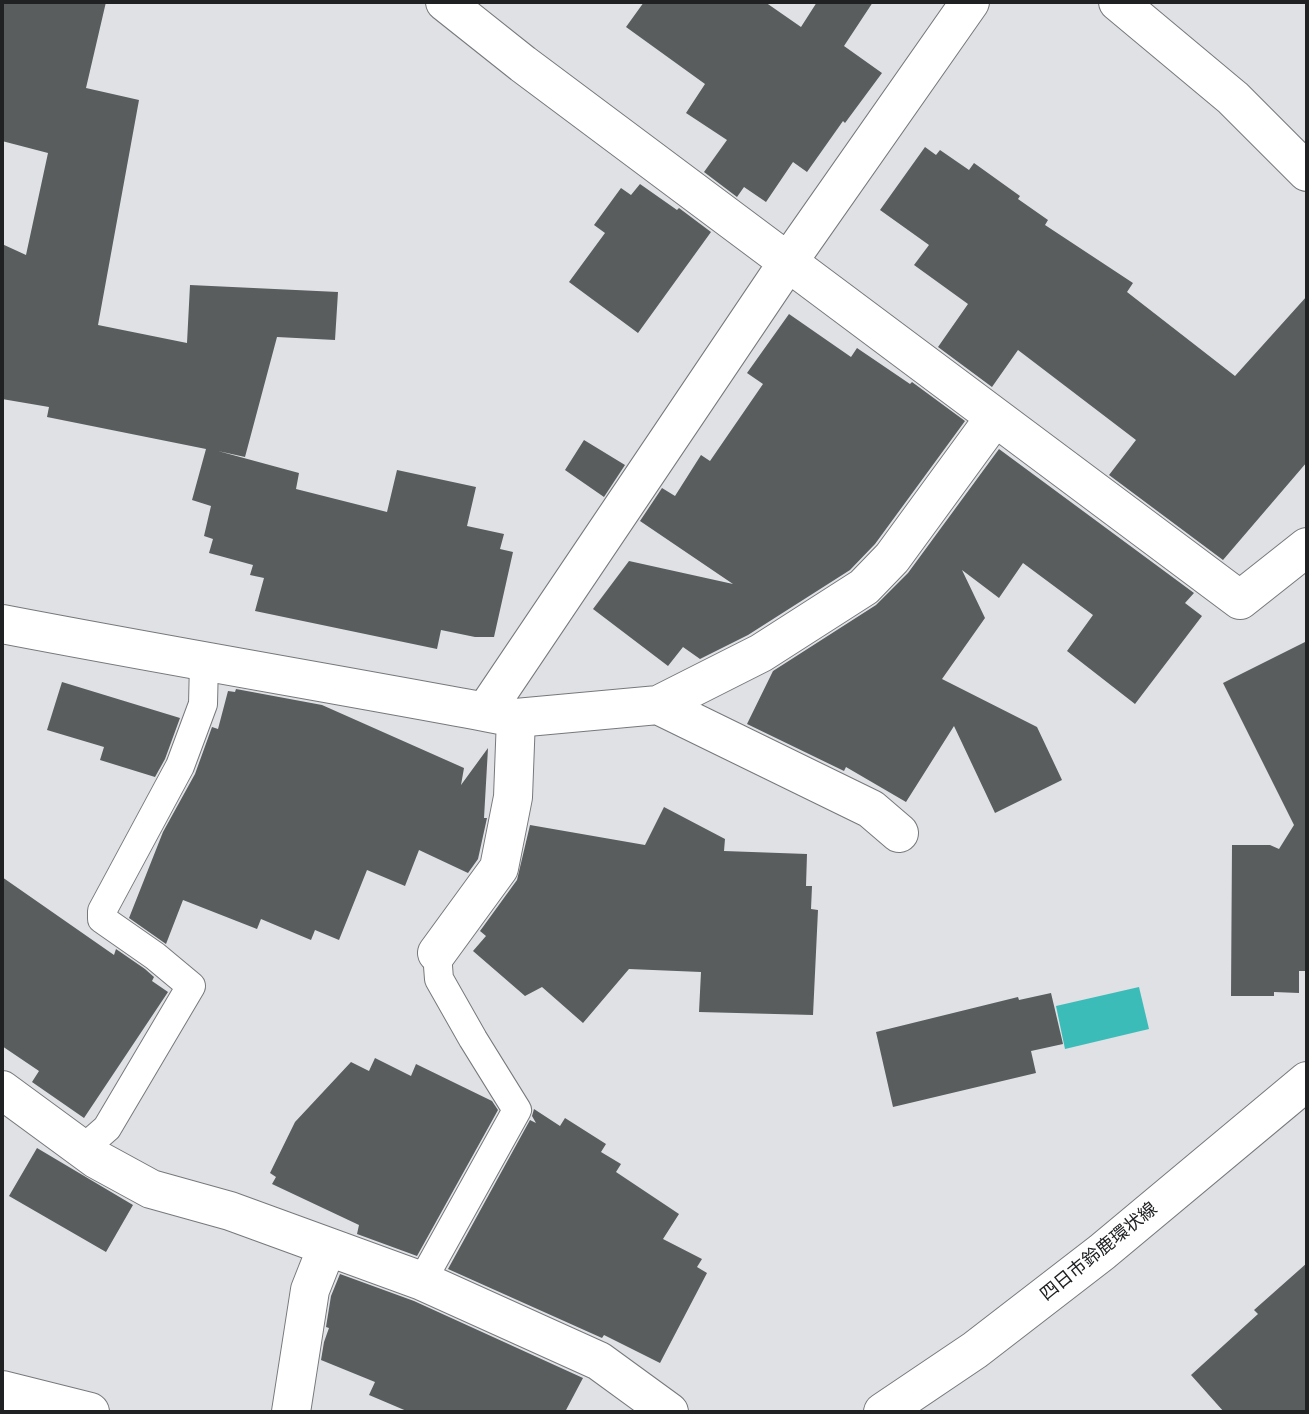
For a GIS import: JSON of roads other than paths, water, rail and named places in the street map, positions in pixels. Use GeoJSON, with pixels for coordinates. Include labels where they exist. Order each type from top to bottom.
{"type":"FeatureCollection","features":[{"type":"Feature","properties":{"kind":"street"},"geometry":{"type":"LineString","coordinates":[[445,2],[534,72],[1240,600],[1307,547]]}},
{"type":"Feature","properties":{"kind":"street"},"geometry":{"type":"LineString","coordinates":[[436,953],[499,868],[513,797],[501,715],[788,262],[970,2]]}},
{"type":"Feature","properties":{"kind":"street"},"geometry":{"type":"LineString","coordinates":[[1118,2],[1233,98],[1307,172]]}},
{"type":"Feature","properties":{"kind":"street"},"geometry":{"type":"LineString","coordinates":[[2,624],[204,663],[306,678],[501,715],[658,705],[761,653],[864,587],[892,558],[995,417]]}},
{"type":"Feature","properties":{"kind":"street"},"geometry":{"type":"LineString","coordinates":[[658,705],[871,809],[899,833]]}},
{"type":"Feature","properties":{"kind":"street","name":"四日市鈴鹿環状線"},"geometry":{"type":"LineString","coordinates":[[883,1412],[975,1350],[1102,1252],[1307,1081]]}},
{"type":"Feature","properties":{"kind":"street"},"geometry":{"type":"LineString","coordinates":[[2,1090],[96,1159],[151,1189],[230,1211],[422,1281],[599,1361],[669,1412]]}},
{"type":"Feature","properties":{"kind":"street"},"geometry":{"type":"LineString","coordinates":[[291,1412],[310,1290],[327,1247]]}},
{"type":"Feature","properties":{"kind":"street"},"geometry":{"type":"LineString","coordinates":[[2,1390],[90,1412]]}},
{"type":"Feature","properties":{"kind":"lane"},"geometry":{"type":"LineString","coordinates":[[83,1149],[107,1128],[191,986],[155,956],[102,919],[102,911],[180,766],[202,704],[204,663]]}},
{"type":"Feature","properties":{"kind":"lane"},"geometry":{"type":"LineString","coordinates":[[422,1281],[517,1110],[439,979],[436,953]]}},
{"type":"Feature","properties":{"kind":"water"},"geometry":{"type":"Polygon","coordinates":[[[1139,987],[1149,1029],[1065,1049],[1056,1006],[1139,987]]]}}]}
